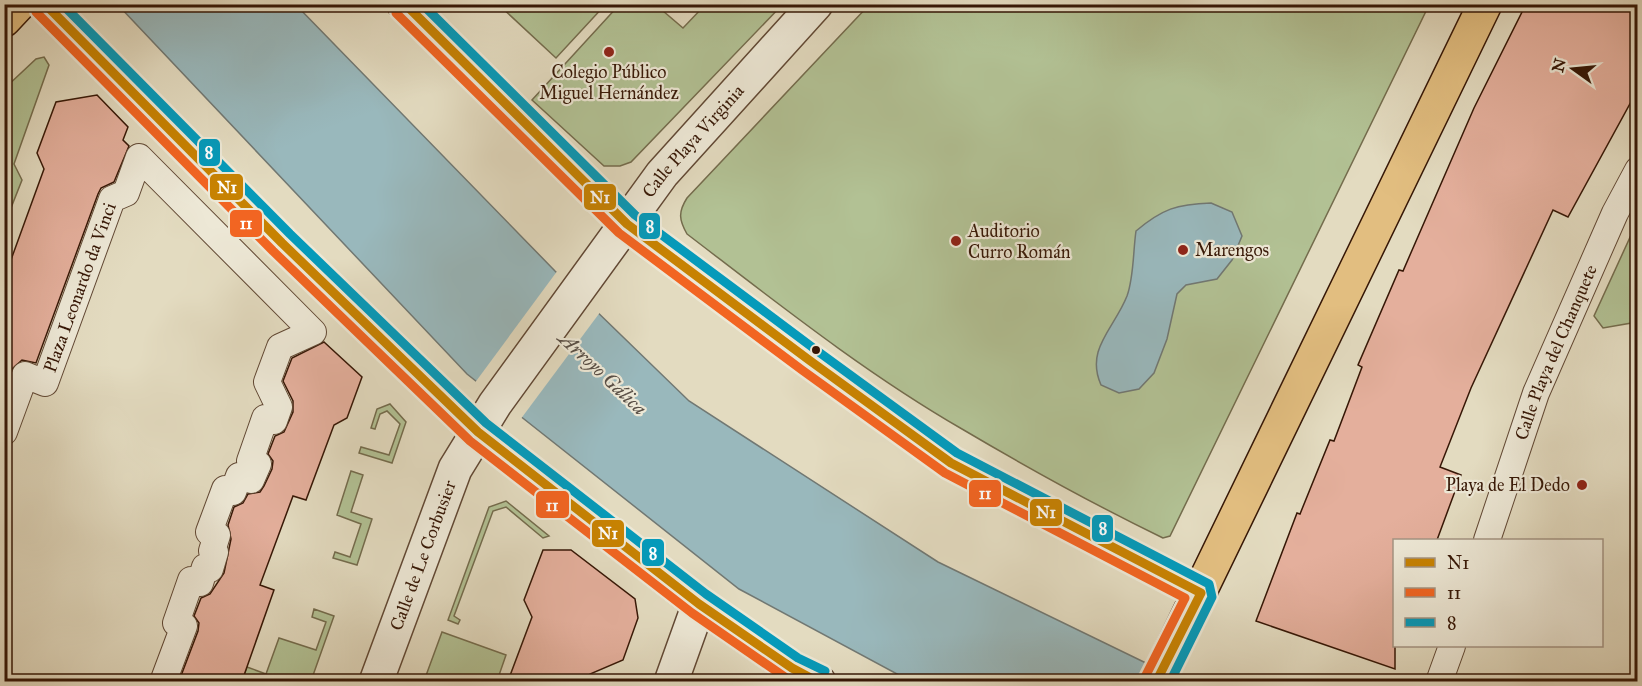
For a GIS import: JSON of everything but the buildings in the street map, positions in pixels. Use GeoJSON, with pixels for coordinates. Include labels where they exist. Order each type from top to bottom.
{"type":"FeatureCollection","features":[{"type":"Feature","properties":{"kind":"main road"},"geometry":{"type":"LineString","coordinates":[[4,20],[19,4]]}},
{"type":"Feature","properties":{"kind":"main road"},"geometry":{"type":"LineString","coordinates":[[1156,681],[1201,593],[1485,4]]}},
{"type":"Feature","properties":{"kind":"street"},"geometry":{"type":"LineString","coordinates":[[45,4],[282,243],[483,424],[699,604],[792,668],[819,681]]}},
{"type":"Feature","properties":{"kind":"street"},"geometry":{"type":"LineString","coordinates":[[404,4],[627,224],[951,463],[1201,593]]}},
{"type":"Feature","properties":{"kind":"street","name":"Calle Playa Virginia"},"geometry":{"type":"LineString","coordinates":[[483,424],[662,174],[816,4]]}},
{"type":"Feature","properties":{"kind":"street","name":"Plaza Leonardo da Vinci"},"geometry":{"type":"LineString","coordinates":[[4,432],[25,375],[45,383],[112,199],[126,193],[139,158],[313,332],[280,347],[267,382],[279,407],[273,421],[265,418],[250,461],[258,464],[251,480],[239,476],[233,492],[225,489],[209,532],[217,535],[210,569],[205,567],[200,583],[191,580],[176,623],[184,626],[163,681]]}},
{"type":"Feature","properties":{"kind":"street","name":"Calle Playa del Chanquete"},"geometry":{"type":"LineString","coordinates":[[1487,539],[1536,393],[1611,221],[1638,170]]}},
{"type":"Feature","properties":{"kind":"street","name":"Calle de Le Corbusier"},"geometry":{"type":"LineString","coordinates":[[376,681],[455,469],[483,424]]}},
{"type":"Feature","properties":{"kind":"street"},"geometry":{"type":"LineString","coordinates":[[671,681],[699,604]]}},
{"type":"Feature","properties":{"kind":"street"},"geometry":{"type":"LineString","coordinates":[[1439,681],[1451,647]]}},
{"type":"Feature","properties":{"kind":"green space"},"geometry":{"type":"Polygon","coordinates":[[[499,5],[605,5],[556,58],[499,5]]]}},
{"type":"Feature","properties":{"kind":"green space","name":"Colegio Público Miguel Hernández"},"geometry":{"type":"Polygon","coordinates":[[[619,5],[656,5],[683,28],[705,5],[782,5],[631,162],[620,166],[604,166],[532,100],[619,5]]]}},
{"type":"Feature","properties":{"kind":"green space"},"geometry":{"type":"Polygon","coordinates":[[[869,5],[1429,5],[1170,536],[1163,538],[1087,499],[926,407],[856,361],[687,234],[681,216],[687,198],[869,5]]]}},
{"type":"Feature","properties":{"kind":"green space"},"geometry":{"type":"Polygon","coordinates":[[[44,57],[49,65],[14,164],[22,180],[7,218],[4,217],[5,88],[36,59],[44,57]]]}},
{"type":"Feature","properties":{"kind":"green space"},"geometry":{"type":"Polygon","coordinates":[[[1637,222],[1637,322],[1603,328],[1594,316],[1637,222]]]}},
{"type":"Feature","properties":{"kind":"green space"},"geometry":{"type":"Polygon","coordinates":[[[390,404],[406,422],[392,463],[359,453],[361,447],[389,455],[400,424],[387,411],[380,414],[375,429],[371,428],[377,409],[390,404]]]}},
{"type":"Feature","properties":{"kind":"green space"},"geometry":{"type":"Polygon","coordinates":[[[351,471],[363,475],[351,512],[372,519],[357,565],[333,558],[335,552],[350,557],[361,524],[337,515],[351,471]]]}},
{"type":"Feature","properties":{"kind":"green space"},"geometry":{"type":"Polygon","coordinates":[[[506,501],[549,536],[543,538],[506,507],[493,511],[454,616],[460,620],[458,624],[448,620],[489,507],[506,501]]]}},
{"type":"Feature","properties":{"kind":"green space"},"geometry":{"type":"Polygon","coordinates":[[[314,609],[334,616],[311,681],[262,681],[244,675],[247,667],[266,674],[279,638],[316,650],[326,622],[312,617],[314,609]]]}},
{"type":"Feature","properties":{"kind":"green space"},"geometry":{"type":"Polygon","coordinates":[[[442,632],[506,655],[497,681],[424,681],[442,632]]]}},
{"type":"Feature","properties":{"kind":"water","name":"Arroyo Gálica"},"geometry":{"type":"Polygon","coordinates":[[[118,5],[296,5],[555,271],[689,401],[938,562],[1183,681],[910,681],[739,589],[467,374],[118,5]]]}},
{"type":"Feature","properties":{"kind":"water"},"geometry":{"type":"Polygon","coordinates":[[[1211,203],[1232,212],[1242,236],[1232,260],[1217,279],[1186,285],[1177,294],[1167,339],[1154,373],[1139,389],[1119,393],[1101,385],[1096,361],[1103,339],[1127,296],[1136,231],[1154,217],[1170,209],[1211,203]]]}},
{"type":"Feature","properties":{"kind":"pier"},"geometry":{"type":"Polygon","coordinates":[[[558,270],[601,311],[520,420],[474,384],[558,270]]]}},
{"type":"Feature","properties":{"kind":"transit line","name":"N1"},"geometry":{"type":"LineString","coordinates":[[45,4],[282,243],[478,432],[699,604],[792,668],[818,682]]}},
{"type":"Feature","properties":{"kind":"transit line","name":"8"},"geometry":{"type":"LineString","coordinates":[[62,4],[290,234],[486,423],[706,594],[798,658],[825,671]]}},
{"type":"Feature","properties":{"kind":"transit line","name":"N1"},"geometry":{"type":"LineString","coordinates":[[405,4],[627,224],[809,360],[951,463],[1201,593],[1156,682]]}},
{"type":"Feature","properties":{"kind":"transit line","name":"8"},"geometry":{"type":"LineString","coordinates":[[422,4],[635,215],[816,350],[957,453],[1209,584],[1212,597],[1170,682]]}},
{"type":"Feature","properties":{"kind":"transit line","name":"11"},"geometry":{"type":"LineString","coordinates":[[36,12],[273,251],[470,441],[692,613],[792,682]]}},
{"type":"Feature","properties":{"kind":"transit line","name":"11"},"geometry":{"type":"LineString","coordinates":[[396,13],[619,233],[802,370],[945,473],[1185,598],[1145,677]]}},
{"type":"Feature","properties":{"kind":"place","name":"Colegio Público Miguel Hernández"},"geometry":{"type":"Point","coordinates":[609,52]}},
{"type":"Feature","properties":{"kind":"place","name":"Auditorio Curro Román"},"geometry":{"type":"Point","coordinates":[956,241]}},
{"type":"Feature","properties":{"kind":"place","name":"Marengos"},"geometry":{"type":"Point","coordinates":[1183,250]}},
{"type":"Feature","properties":{"kind":"place","name":"Playa de El Dedo"},"geometry":{"type":"Point","coordinates":[1582,485]}}]}
